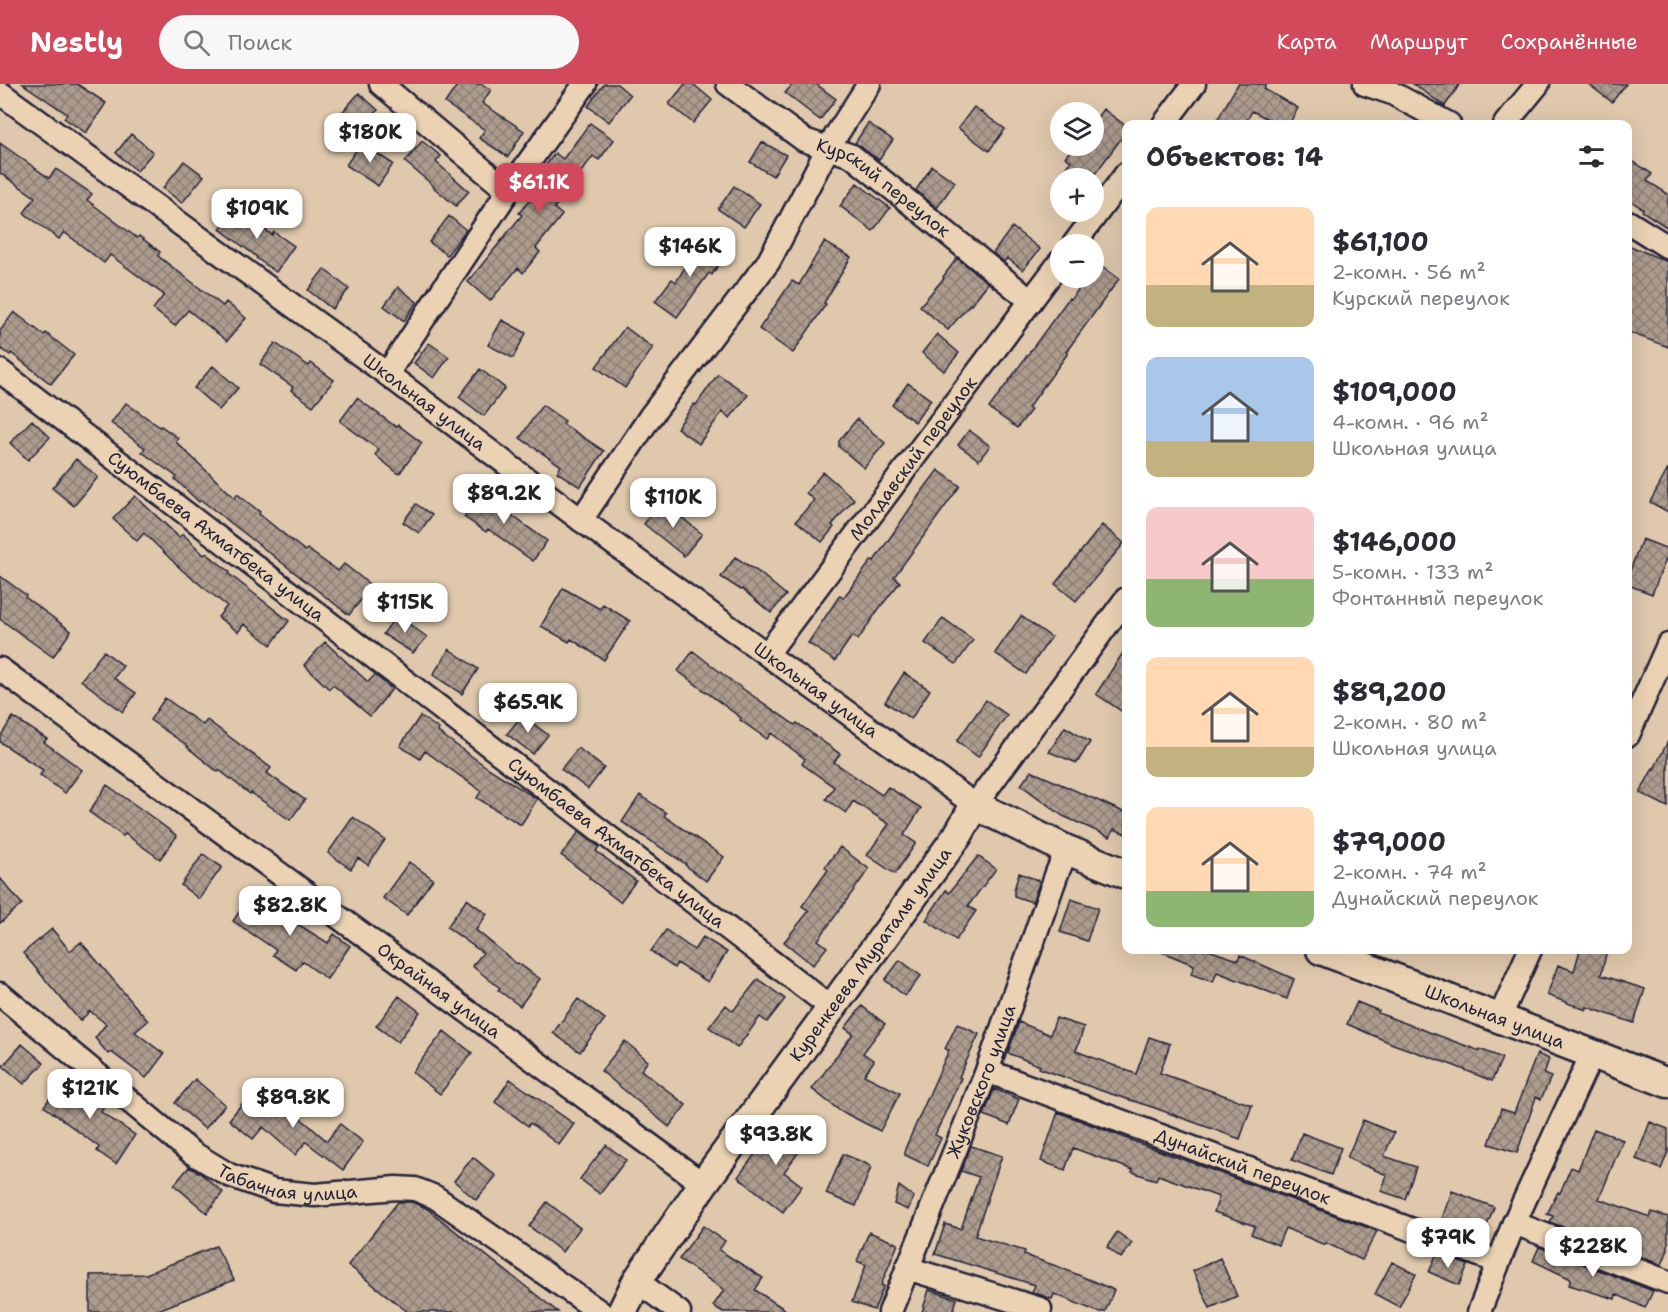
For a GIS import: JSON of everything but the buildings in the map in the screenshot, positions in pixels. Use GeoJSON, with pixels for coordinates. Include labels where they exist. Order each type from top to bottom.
{"type":"FeatureCollection","features":[{"type":"Feature","properties":{"kind":"street"},"geometry":{"type":"LineString","coordinates":[[381,84],[508,191]]}},
{"type":"Feature","properties":{"kind":"street"},"geometry":{"type":"LineString","coordinates":[[387,374],[508,191],[585,84]]}},
{"type":"Feature","properties":{"kind":"street","name":"Курский переулок"},"geometry":{"type":"LineString","coordinates":[[728,84],[804,140],[852,156],[1031,301]]}},
{"type":"Feature","properties":{"kind":"street"},"geometry":{"type":"LineString","coordinates":[[581,520],[650,417],[769,261],[828,147],[869,84]]}},
{"type":"Feature","properties":{"kind":"street"},"geometry":{"type":"LineString","coordinates":[[1167,120],[1194,84]]}},
{"type":"Feature","properties":{"kind":"street"},"geometry":{"type":"LineString","coordinates":[[1365,84],[1392,93],[1442,120]]}},
{"type":"Feature","properties":{"kind":"street"},"geometry":{"type":"LineString","coordinates":[[1508,120],[1538,84]]}},
{"type":"Feature","properties":{"kind":"street","name":"Школьная улица"},"geometry":{"type":"LineString","coordinates":[[0,93],[387,374],[581,520],[975,805],[1067,850],[1122,872]]}},
{"type":"Feature","properties":{"kind":"street"},"geometry":{"type":"LineString","coordinates":[[1081,234],[1122,179]]}},
{"type":"Feature","properties":{"kind":"street"},"geometry":{"type":"LineString","coordinates":[[1632,224],[1668,247]]}},
{"type":"Feature","properties":{"kind":"street","name":"Молдавский переулок"},"geometry":{"type":"LineString","coordinates":[[767,654],[1050,275]]}},
{"type":"Feature","properties":{"kind":"street","name":"Суюмбаева Ахматбека улица"},"geometry":{"type":"LineString","coordinates":[[0,371],[832,1008]]}},
{"type":"Feature","properties":{"kind":"street","name":"Куренкеева Мураталы улица"},"geometry":{"type":"LineString","coordinates":[[622,1312],[637,1281],[704,1184],[957,835],[975,805],[1122,604]]}},
{"type":"Feature","properties":{"kind":"street"},"geometry":{"type":"LineString","coordinates":[[1632,726],[1668,645]]}},
{"type":"Feature","properties":{"kind":"street","name":"Окрайная улица"},"geometry":{"type":"LineString","coordinates":[[0,669],[704,1184]]}},
{"type":"Feature","properties":{"kind":"street","name":"Жуковского улица"},"geometry":{"type":"LineString","coordinates":[[890,1312],[987,1071],[1067,850]]}},
{"type":"Feature","properties":{"kind":"street","name":"Школьная улица"},"geometry":{"type":"LineString","coordinates":[[1331,954],[1668,1083]]}},
{"type":"Feature","properties":{"kind":"street"},"geometry":{"type":"LineString","coordinates":[[1499,1019],[1528,954]]}},
{"type":"Feature","properties":{"kind":"street","name":"Табачная улица"},"geometry":{"type":"LineString","coordinates":[[0,994],[191,1152],[229,1174],[274,1191],[315,1196],[396,1188],[416,1189],[435,1197],[600,1312]]}},
{"type":"Feature","properties":{"kind":"street"},"geometry":{"type":"LineString","coordinates":[[1479,1312],[1514,1223],[1592,1054]]}},
{"type":"Feature","properties":{"kind":"street","name":"Дунайский переулок"},"geometry":{"type":"LineString","coordinates":[[987,1071],[1498,1262]]}},
{"type":"Feature","properties":{"kind":"street"},"geometry":{"type":"LineString","coordinates":[[1514,1223],[1668,1281]]}},
{"type":"Feature","properties":{"kind":"street"},"geometry":{"type":"LineString","coordinates":[[907,1269],[1040,1309]]}},
{"type":"Feature","properties":{"kind":"street"},"geometry":{"type":"LineString","coordinates":[[637,1281],[679,1312]]}}]}
